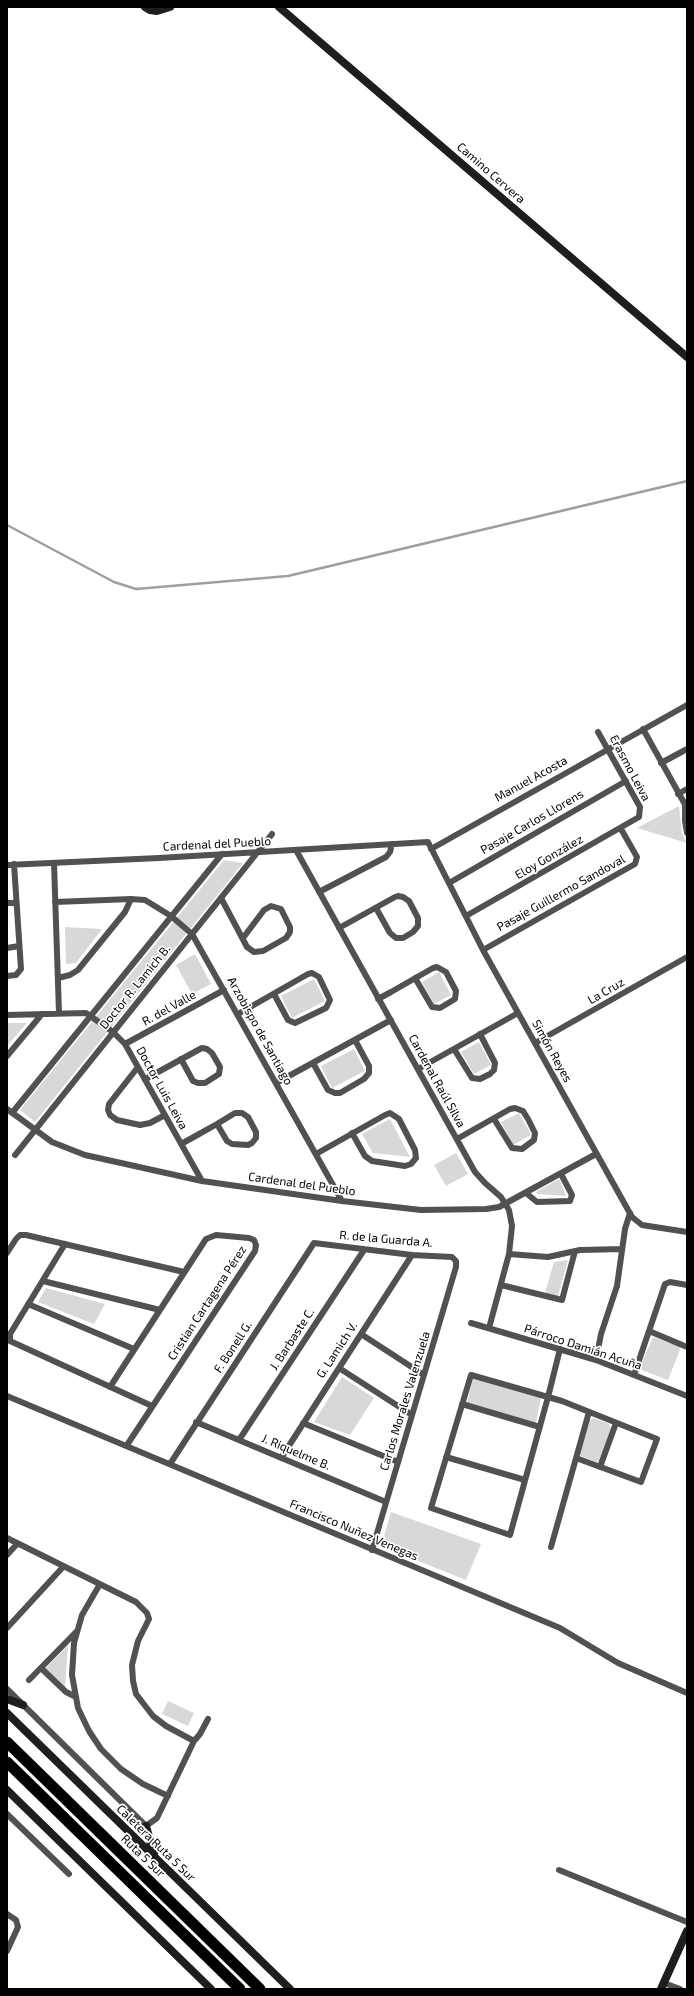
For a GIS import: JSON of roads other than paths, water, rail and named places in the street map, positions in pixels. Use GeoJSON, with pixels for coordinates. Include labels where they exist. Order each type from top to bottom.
{"type":"FeatureCollection","features":[{"type":"Feature","properties":{"kind":"highway","name":"Ruta 5 Sur"},"geometry":{"type":"LineString","coordinates":[[7,1742],[260,1989]]}},
{"type":"Feature","properties":{"kind":"highway"},"geometry":{"type":"LineString","coordinates":[[7,1762],[240,1989]]}},
{"type":"Feature","properties":{"kind":"street"},"geometry":{"type":"LineString","coordinates":[[145,7],[150,10],[157,11],[170,7]]}},
{"type":"Feature","properties":{"kind":"street","name":"Camino Cervera"},"geometry":{"type":"LineString","coordinates":[[279,7],[687,357]]}},
{"type":"Feature","properties":{"kind":"street","name":"Manuel Acosta"},"geometry":{"type":"LineString","coordinates":[[431,849],[687,705]]}},
{"type":"Feature","properties":{"kind":"street"},"geometry":{"type":"LineString","coordinates":[[643,729],[686,807],[685,821],[687,833]]}},
{"type":"Feature","properties":{"kind":"street","name":"Erasmo Leiva"},"geometry":{"type":"LineString","coordinates":[[598,732],[640,807],[640,814]]}},
{"type":"Feature","properties":{"kind":"street"},"geometry":{"type":"LineString","coordinates":[[661,763],[687,749]]}},
{"type":"Feature","properties":{"kind":"street","name":"Pasaje Carlos Llorens"},"geometry":{"type":"LineString","coordinates":[[449,883],[626,782]]}},
{"type":"Feature","properties":{"kind":"street"},"geometry":{"type":"LineString","coordinates":[[678,794],[687,789]]}},
{"type":"Feature","properties":{"kind":"street","name":"Eloy González"},"geometry":{"type":"LineString","coordinates":[[466,916],[635,821],[640,814]]}},
{"type":"Feature","properties":{"kind":"street","name":"Pasaje Guillermo Sandoval"},"geometry":{"type":"LineString","coordinates":[[483,950],[635,864],[637,857],[621,829]]}},
{"type":"Feature","properties":{"kind":"street","name":"Doctor R. Lamich B."},"geometry":{"type":"LineString","coordinates":[[15,1155],[272,834]]}},
{"type":"Feature","properties":{"kind":"street","name":"Simón Reyes"},"geometry":{"type":"LineString","coordinates":[[428,842],[483,950],[634,1220],[642,1225],[687,1232]]}},
{"type":"Feature","properties":{"kind":"street","name":"Cardenal del Pueblo"},"geometry":{"type":"LineString","coordinates":[[10,865],[428,842]]}},
{"type":"Feature","properties":{"kind":"street"},"geometry":{"type":"LineString","coordinates":[[319,892],[386,857],[390,852],[392,844]]}},
{"type":"Feature","properties":{"kind":"street","name":"Cardenal Raúl Silva"},"geometry":{"type":"LineString","coordinates":[[296,850],[478,1176],[497,1193],[506,1204],[511,1217],[512,1226],[509,1254],[489,1328]]}},
{"type":"Feature","properties":{"kind":"street","name":"Doctor R. Lamich B."},"geometry":{"type":"LineString","coordinates":[[9,1111],[91,1015],[222,854]]}},
{"type":"Feature","properties":{"kind":"street"},"geometry":{"type":"LineString","coordinates":[[54,863],[59,1013]]}},
{"type":"Feature","properties":{"kind":"street"},"geometry":{"type":"LineString","coordinates":[[7,976],[16,975],[21,969],[16,903],[10,865]]}},
{"type":"Feature","properties":{"kind":"street"},"geometry":{"type":"LineString","coordinates":[[339,928],[395,897],[403,896],[411,905],[418,920],[418,926],[413,932],[403,938],[396,938],[390,933],[376,908]]}},
{"type":"Feature","properties":{"kind":"street"},"geometry":{"type":"LineString","coordinates":[[221,898],[243,938],[252,951],[260,952],[286,938],[290,932],[290,927],[281,909],[271,906],[264,910],[243,938]]}},
{"type":"Feature","properties":{"kind":"street"},"geometry":{"type":"LineString","coordinates":[[58,978],[70,975],[78,970],[125,912],[131,899]]}},
{"type":"Feature","properties":{"kind":"street","name":"Arzobispo de Santiago"},"geometry":{"type":"LineString","coordinates":[[55,902],[131,899],[148,901],[171,916],[192,934],[342,1201]]}},
{"type":"Feature","properties":{"kind":"street"},"geometry":{"type":"LineString","coordinates":[[7,903],[16,903]]}},
{"type":"Feature","properties":{"kind":"street"},"geometry":{"type":"LineString","coordinates":[[7,948],[19,946]]}},
{"type":"Feature","properties":{"kind":"street","name":"La Cruz"},"geometry":{"type":"LineString","coordinates":[[535,1043],[687,957]]}},
{"type":"Feature","properties":{"kind":"street"},"geometry":{"type":"LineString","coordinates":[[378,999],[415,978],[435,968],[442,968],[446,972],[456,991],[455,999],[440,1008],[432,1007],[415,978]]}},
{"type":"Feature","properties":{"kind":"street"},"geometry":{"type":"LineString","coordinates":[[238,1014],[274,994],[312,973],[319,976],[330,1000],[326,1008],[295,1023],[288,1020],[274,994]]}},
{"type":"Feature","properties":{"kind":"street","name":"R. del Valle"},"geometry":{"type":"LineString","coordinates":[[125,1044],[224,990]]}},
{"type":"Feature","properties":{"kind":"street"},"geometry":{"type":"LineString","coordinates":[[7,1015],[80,1012],[91,1015]]}},
{"type":"Feature","properties":{"kind":"street"},"geometry":{"type":"LineString","coordinates":[[418,1070],[518,1013]]}},
{"type":"Feature","properties":{"kind":"street"},"geometry":{"type":"LineString","coordinates":[[7,1056],[42,1014]]}},
{"type":"Feature","properties":{"kind":"street","name":"Doctor Luis Leiva"},"geometry":{"type":"LineString","coordinates":[[91,1015],[113,1032],[125,1044],[202,1181]]}},
{"type":"Feature","properties":{"kind":"street"},"geometry":{"type":"LineString","coordinates":[[276,1083],[390,1020]]}},
{"type":"Feature","properties":{"kind":"street"},"geometry":{"type":"LineString","coordinates":[[454,1049],[470,1076],[475,1079],[483,1078],[492,1072],[495,1065],[480,1034]]}},
{"type":"Feature","properties":{"kind":"street"},"geometry":{"type":"LineString","coordinates":[[313,1063],[328,1090],[332,1093],[340,1093],[366,1078],[369,1073],[369,1066],[355,1040]]}},
{"type":"Feature","properties":{"kind":"street"},"geometry":{"type":"LineString","coordinates":[[145,1080],[181,1059],[200,1049],[207,1048],[212,1053],[220,1067],[219,1074],[205,1083],[198,1083],[193,1081],[181,1059]]}},
{"type":"Feature","properties":{"kind":"street"},"geometry":{"type":"LineString","coordinates":[[138,1067],[110,1102],[108,1113],[114,1119],[140,1125],[150,1124],[165,1115]]}},
{"type":"Feature","properties":{"kind":"street"},"geometry":{"type":"LineString","coordinates":[[457,1139],[513,1108],[520,1109],[534,1130],[534,1140],[522,1149],[512,1148],[494,1119]]}},
{"type":"Feature","properties":{"kind":"street","name":"Cardenal del Pueblo"},"geometry":{"type":"LineString","coordinates":[[9,1111],[52,1142],[77,1153],[202,1181],[342,1201],[421,1210],[486,1209],[506,1204],[596,1154]]}},
{"type":"Feature","properties":{"kind":"street"},"geometry":{"type":"LineString","coordinates":[[181,1144],[236,1113],[242,1113],[248,1117],[254,1129],[256,1138],[248,1145],[232,1144],[227,1141],[217,1124]]}},
{"type":"Feature","properties":{"kind":"street"},"geometry":{"type":"LineString","coordinates":[[316,1154],[352,1133],[384,1115],[393,1114],[399,1119],[415,1150],[416,1158],[411,1164],[405,1166],[372,1161],[365,1156],[352,1133]]}},
{"type":"Feature","properties":{"kind":"street"},"geometry":{"type":"LineString","coordinates":[[526,1194],[537,1202],[570,1201],[572,1195],[561,1174]]}},
{"type":"Feature","properties":{"kind":"street"},"geometry":{"type":"LineString","coordinates":[[596,1360],[601,1334],[617,1286],[626,1224],[630,1213]]}},
{"type":"Feature","properties":{"kind":"street"},"geometry":{"type":"LineString","coordinates":[[7,1253],[20,1235],[184,1272]]}},
{"type":"Feature","properties":{"kind":"street","name":"Cristian Cartagena Pérez"},"geometry":{"type":"LineString","coordinates":[[110,1387],[204,1241],[211,1236],[249,1238],[255,1243],[255,1251],[126,1445]]}},
{"type":"Feature","properties":{"kind":"street","name":"R. de la Guarda A."},"geometry":{"type":"LineString","coordinates":[[314,1243],[412,1255],[449,1256],[454,1259]]}},
{"type":"Feature","properties":{"kind":"street","name":"F. Bonell G."},"geometry":{"type":"LineString","coordinates":[[170,1464],[314,1243]]}},
{"type":"Feature","properties":{"kind":"street"},"geometry":{"type":"LineString","coordinates":[[65,1244],[9,1336],[11,1343],[152,1406]]}},
{"type":"Feature","properties":{"kind":"street"},"geometry":{"type":"LineString","coordinates":[[509,1254],[548,1256],[575,1251],[622,1249]]}},
{"type":"Feature","properties":{"kind":"street","name":"J. Barbaste C."},"geometry":{"type":"LineString","coordinates":[[239,1440],[364,1250]]}},
{"type":"Feature","properties":{"kind":"street"},"geometry":{"type":"LineString","coordinates":[[501,1285],[559,1301],[562,1300],[575,1251]]}},
{"type":"Feature","properties":{"kind":"street","name":"G. Lamich V."},"geometry":{"type":"LineString","coordinates":[[281,1458],[412,1255]]}},
{"type":"Feature","properties":{"kind":"street","name":"Carlos Morales Valenzuela"},"geometry":{"type":"LineString","coordinates":[[372,1550],[456,1267],[454,1259]]}},
{"type":"Feature","properties":{"kind":"street"},"geometry":{"type":"LineString","coordinates":[[43,1281],[160,1310]]}},
{"type":"Feature","properties":{"kind":"street"},"geometry":{"type":"LineString","coordinates":[[634,1375],[665,1284],[670,1282],[687,1284]]}},
{"type":"Feature","properties":{"kind":"street"},"geometry":{"type":"LineString","coordinates":[[28,1304],[134,1349]]}},
{"type":"Feature","properties":{"kind":"street","name":"Párroco Damián Acuña"},"geometry":{"type":"LineString","coordinates":[[471,1323],[596,1360],[687,1396]]}},
{"type":"Feature","properties":{"kind":"street"},"geometry":{"type":"LineString","coordinates":[[649,1331],[687,1347]]}},
{"type":"Feature","properties":{"kind":"street"},"geometry":{"type":"LineString","coordinates":[[361,1334],[424,1375]]}},
{"type":"Feature","properties":{"kind":"street"},"geometry":{"type":"LineString","coordinates":[[560,1350],[548,1397],[540,1427],[510,1535],[431,1508],[471,1375],[548,1397],[657,1439],[641,1482],[576,1458]]}},
{"type":"Feature","properties":{"kind":"street"},"geometry":{"type":"LineString","coordinates":[[339,1368],[412,1414]]}},
{"type":"Feature","properties":{"kind":"street","name":"Francisco Nuñez Venegas"},"geometry":{"type":"LineString","coordinates":[[7,1396],[560,1628],[618,1663],[687,1693]]}},
{"type":"Feature","properties":{"kind":"street"},"geometry":{"type":"LineString","coordinates":[[462,1404],[540,1427]]}},
{"type":"Feature","properties":{"kind":"street"},"geometry":{"type":"LineString","coordinates":[[551,1547],[589,1412]]}},
{"type":"Feature","properties":{"kind":"street","name":"J. Riquelme B."},"geometry":{"type":"LineString","coordinates":[[196,1422],[386,1502]]}},
{"type":"Feature","properties":{"kind":"street"},"geometry":{"type":"LineString","coordinates":[[303,1423],[398,1462]]}},
{"type":"Feature","properties":{"kind":"street"},"geometry":{"type":"LineString","coordinates":[[600,1467],[616,1423]]}},
{"type":"Feature","properties":{"kind":"street"},"geometry":{"type":"LineString","coordinates":[[446,1457],[525,1480]]}},
{"type":"Feature","properties":{"kind":"street"},"geometry":{"type":"LineString","coordinates":[[7,1538],[136,1602],[147,1613],[149,1619],[138,1641],[132,1665],[136,1694],[147,1710],[156,1719],[194,1741]]}},
{"type":"Feature","properties":{"kind":"street"},"geometry":{"type":"LineString","coordinates":[[7,1555],[17,1544]]}},
{"type":"Feature","properties":{"kind":"street"},"geometry":{"type":"LineString","coordinates":[[7,1628],[63,1567]]}},
{"type":"Feature","properties":{"kind":"street"},"geometry":{"type":"LineString","coordinates":[[100,1584],[84,1611],[76,1632],[72,1665],[76,1697],[82,1718],[101,1749],[121,1769],[133,1778],[168,1796]]}},
{"type":"Feature","properties":{"kind":"street"},"geometry":{"type":"LineString","coordinates":[[29,1680],[76,1632]]}},
{"type":"Feature","properties":{"kind":"street"},"geometry":{"type":"LineString","coordinates":[[41,1668],[66,1692],[76,1697]]}},
{"type":"Feature","properties":{"kind":"street"},"geometry":{"type":"LineString","coordinates":[[7,1689],[146,1826],[155,1859]]}},
{"type":"Feature","properties":{"kind":"street"},"geometry":{"type":"LineString","coordinates":[[7,1699],[23,1705]]}},
{"type":"Feature","properties":{"kind":"street","name":"Caletera Ruta 5 Sur"},"geometry":{"type":"LineString","coordinates":[[7,1713],[290,1989]]}},
{"type":"Feature","properties":{"kind":"street"},"geometry":{"type":"LineString","coordinates":[[146,1826],[157,1818],[194,1741],[208,1720]]}},
{"type":"Feature","properties":{"kind":"street"},"geometry":{"type":"LineString","coordinates":[[7,1790],[210,1989]]}},
{"type":"Feature","properties":{"kind":"street"},"geometry":{"type":"LineString","coordinates":[[7,1814],[69,1874]]}},
{"type":"Feature","properties":{"kind":"street"},"geometry":{"type":"LineString","coordinates":[[559,1870],[687,1922]]}},
{"type":"Feature","properties":{"kind":"street"},"geometry":{"type":"LineString","coordinates":[[7,1914],[16,1920],[18,1927],[7,1951]]}},
{"type":"Feature","properties":{"kind":"street"},"geometry":{"type":"LineString","coordinates":[[680,1989],[662,1986],[687,1931]]}},
{"type":"Feature","properties":{"kind":"waterway"},"geometry":{"type":"LineString","coordinates":[[7,525],[114,582],[136,589],[288,576],[687,481]]}}]}
